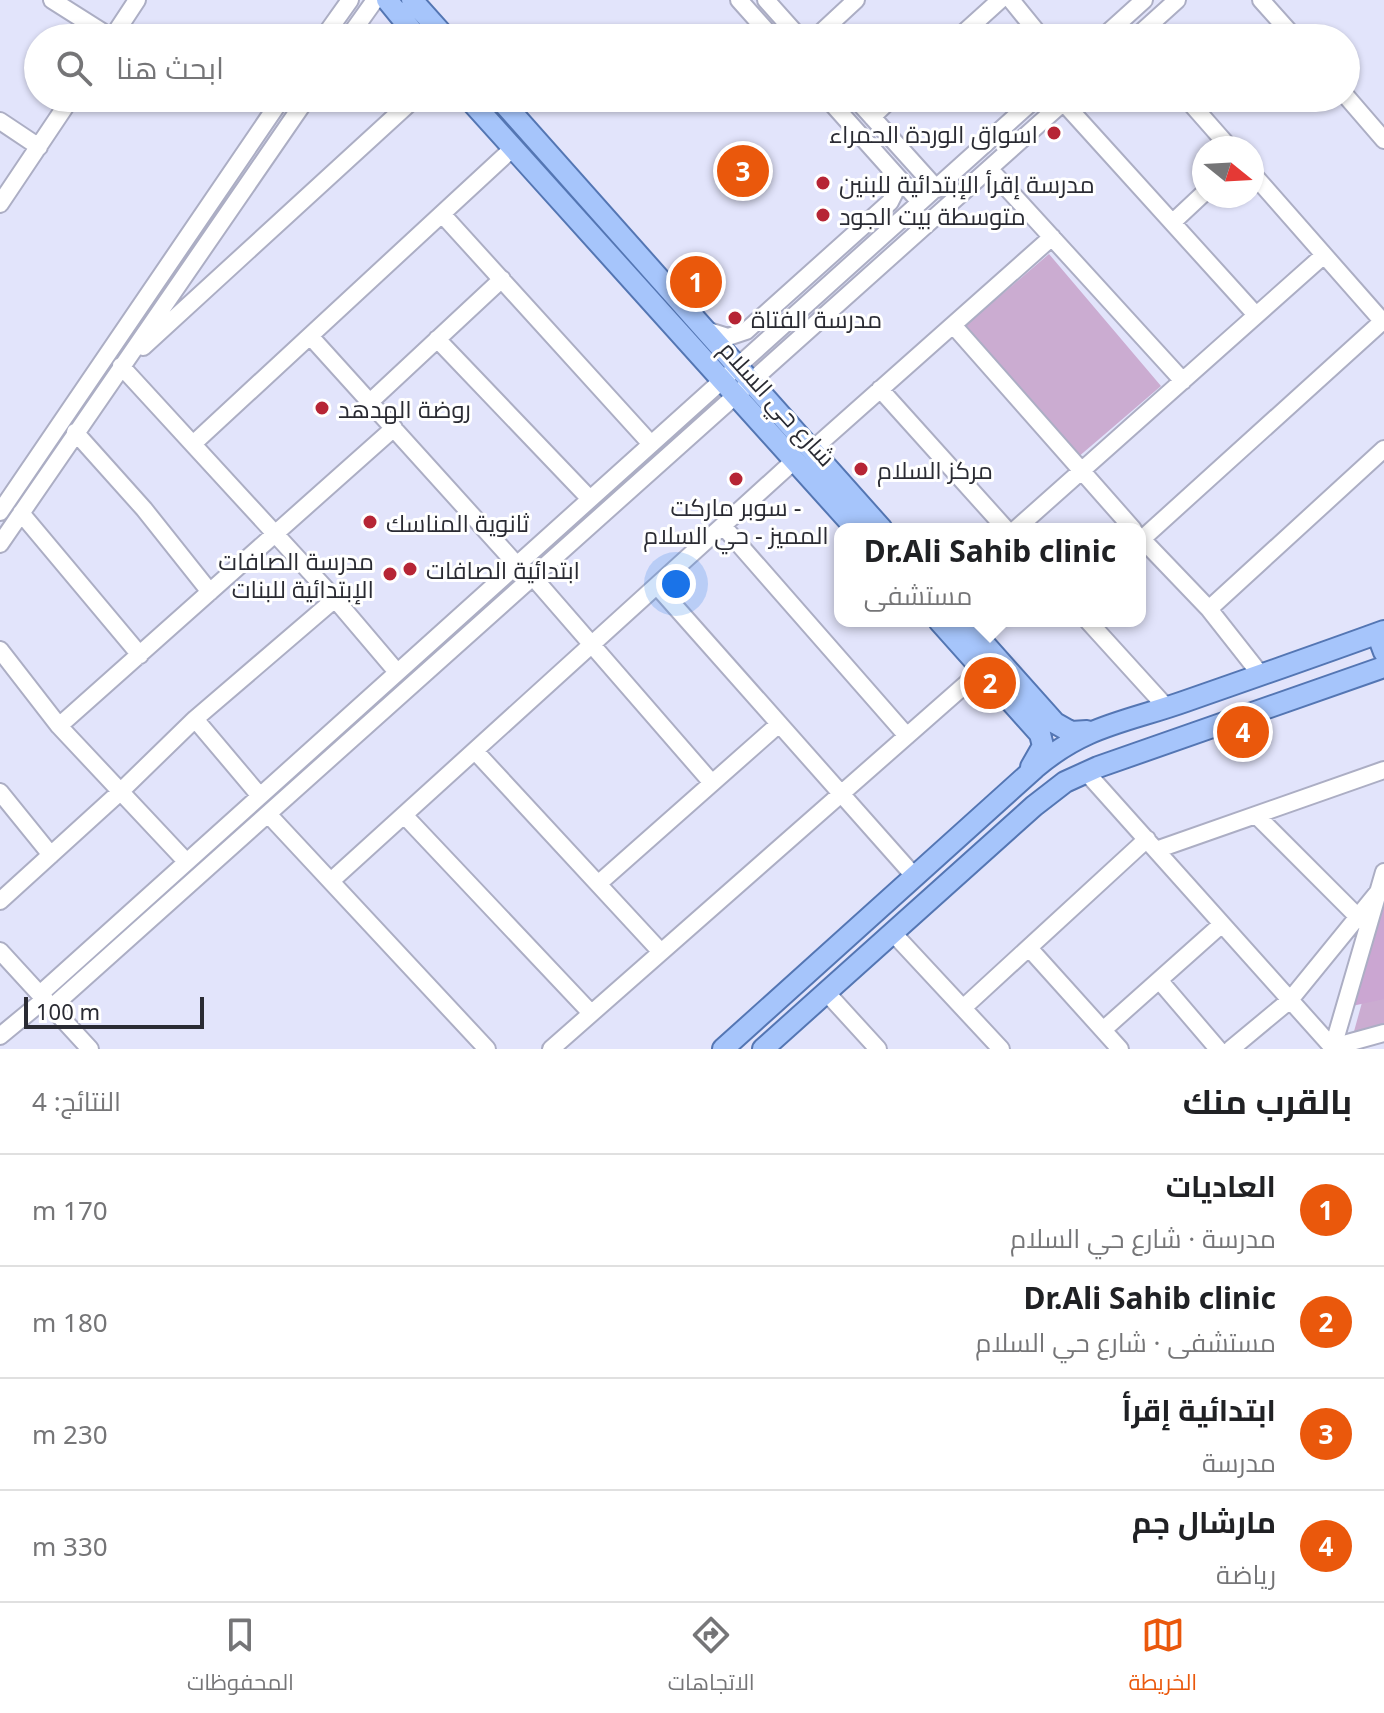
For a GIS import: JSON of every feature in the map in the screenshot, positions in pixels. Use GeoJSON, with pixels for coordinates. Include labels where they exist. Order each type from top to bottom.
{"type":"FeatureCollection","features":[{"type":"Feature","properties":{"kind":"main road"},"geometry":{"type":"LineString","coordinates":[[387,0],[416,19]]}},
{"type":"Feature","properties":{"kind":"main road","name":"شارع حي السلام"},"geometry":{"type":"LineString","coordinates":[[481,112],[768,416],[803,455],[852,523]]}},
{"type":"Feature","properties":{"kind":"main road"},"geometry":{"type":"LineString","coordinates":[[511,112],[705,330],[735,384]]}},
{"type":"Feature","properties":{"kind":"main road"},"geometry":{"type":"LineString","coordinates":[[803,455],[876,523]]}},
{"type":"Feature","properties":{"kind":"main road"},"geometry":{"type":"LineString","coordinates":[[944,627],[983,669],[1060,728],[1076,732],[1167,708],[1384,632]]}},
{"type":"Feature","properties":{"kind":"main road"},"geometry":{"type":"LineString","coordinates":[[968,627],[1021,698],[1042,738],[1043,746],[1037,758],[1018,783]]}},
{"type":"Feature","properties":{"kind":"main road"},"geometry":{"type":"LineString","coordinates":[[1384,632],[1381,644],[1384,652]]}},
{"type":"Feature","properties":{"kind":"main road"},"geometry":{"type":"LineString","coordinates":[[1344,646],[1350,649],[1356,660],[1357,666],[1351,678]]}},
{"type":"Feature","properties":{"kind":"main road"},"geometry":{"type":"LineString","coordinates":[[763,1049],[1034,806],[1065,782],[1384,667]]}},
{"type":"Feature","properties":{"kind":"main road"},"geometry":{"type":"LineString","coordinates":[[723,1049],[1055,751],[1094,729]]}},
{"type":"Feature","properties":{"kind":"main road"},"geometry":{"type":"LineString","coordinates":[[871,916],[875,930],[890,935]]}},
{"type":"Feature","properties":{"kind":"main road"},"geometry":{"type":"LineString","coordinates":[[843,941],[856,948],[859,963]]}},
{"type":"Feature","properties":{"kind":"street"},"geometry":{"type":"LineString","coordinates":[[52,0],[90,24]]}},
{"type":"Feature","properties":{"kind":"street"},"geometry":{"type":"LineString","coordinates":[[121,24],[137,0]]}},
{"type":"Feature","properties":{"kind":"street"},"geometry":{"type":"LineString","coordinates":[[333,24],[350,0]]}},
{"type":"Feature","properties":{"kind":"street"},"geometry":{"type":"LineString","coordinates":[[358,24],[375,0]]}},
{"type":"Feature","properties":{"kind":"street"},"geometry":{"type":"LineString","coordinates":[[739,0],[760,24]]}},
{"type":"Feature","properties":{"kind":"street"},"geometry":{"type":"LineString","coordinates":[[766,0],[787,24]]}},
{"type":"Feature","properties":{"kind":"street"},"geometry":{"type":"LineString","coordinates":[[830,24],[856,0]]}},
{"type":"Feature","properties":{"kind":"street"},"geometry":{"type":"LineString","coordinates":[[973,24],[1000,0]]}},
{"type":"Feature","properties":{"kind":"street"},"geometry":{"type":"LineString","coordinates":[[1011,0],[1031,24]]}},
{"type":"Feature","properties":{"kind":"street"},"geometry":{"type":"LineString","coordinates":[[1150,24],[1177,0]]}},
{"type":"Feature","properties":{"kind":"street"},"geometry":{"type":"LineString","coordinates":[[1261,0],[1282,24]]}},
{"type":"Feature","properties":{"kind":"street"},"geometry":{"type":"LineString","coordinates":[[1117,24],[1142,1]]}},
{"type":"Feature","properties":{"kind":"street"},"geometry":{"type":"LineString","coordinates":[[0,204],[62,112]]}},
{"type":"Feature","properties":{"kind":"street"},"geometry":{"type":"LineString","coordinates":[[0,512],[272,112]]}},
{"type":"Feature","properties":{"kind":"street"},"geometry":{"type":"LineString","coordinates":[[0,544],[297,112]]}},
{"type":"Feature","properties":{"kind":"street"},"geometry":{"type":"LineString","coordinates":[[121,366],[400,112]]}},
{"type":"Feature","properties":{"kind":"street"},"geometry":{"type":"LineString","coordinates":[[839,112],[920,202]]}},
{"type":"Feature","properties":{"kind":"street"},"geometry":{"type":"LineString","coordinates":[[868,112],[937,189]]}},
{"type":"Feature","properties":{"kind":"street"},"geometry":{"type":"LineString","coordinates":[[872,117],[877,112]]}},
{"type":"Feature","properties":{"kind":"street"},"geometry":{"type":"LineString","coordinates":[[46,1000],[58,978],[651,444],[735,384],[754,352],[1021,112]]}},
{"type":"Feature","properties":{"kind":"street"},"geometry":{"type":"LineString","coordinates":[[0,1036],[46,1000],[69,992],[533,577],[735,384],[1052,112]]}},
{"type":"Feature","properties":{"kind":"street"},"geometry":{"type":"LineString","coordinates":[[1077,112],[1256,315]]}},
{"type":"Feature","properties":{"kind":"street"},"geometry":{"type":"LineString","coordinates":[[1198,112],[1219,136]]}},
{"type":"Feature","properties":{"kind":"street"},"geometry":{"type":"LineString","coordinates":[[1360,112],[1384,140]]}},
{"type":"Feature","properties":{"kind":"street"},"geometry":{"type":"LineString","coordinates":[[0,121],[39,147]]}},
{"type":"Feature","properties":{"kind":"street"},"geometry":{"type":"LineString","coordinates":[[193,444],[513,148]]}},
{"type":"Feature","properties":{"kind":"street"},"geometry":{"type":"LineString","coordinates":[[705,330],[728,337],[746,331],[890,202],[894,194],[890,169]]}},
{"type":"Feature","properties":{"kind":"street"},"geometry":{"type":"LineString","coordinates":[[995,175],[1183,381]]}},
{"type":"Feature","properties":{"kind":"street"},"geometry":{"type":"LineString","coordinates":[[1146,528],[1383,321],[1264,187]]}},
{"type":"Feature","properties":{"kind":"street"},"geometry":{"type":"LineString","coordinates":[[1173,222],[1192,204]]}},
{"type":"Feature","properties":{"kind":"street"},"geometry":{"type":"LineString","coordinates":[[442,214],[651,444]]}},
{"type":"Feature","properties":{"kind":"street"},"geometry":{"type":"LineString","coordinates":[[331,881],[723,526],[1052,237]]}},
{"type":"Feature","properties":{"kind":"street"},"geometry":{"type":"LineString","coordinates":[[1023,523],[1324,255]]}},
{"type":"Feature","properties":{"kind":"street"},"geometry":{"type":"LineString","coordinates":[[370,402],[502,279]]}},
{"type":"Feature","properties":{"kind":"street"},"geometry":{"type":"LineString","coordinates":[[953,325],[1127,523]]}},
{"type":"Feature","properties":{"kind":"street"},"geometry":{"type":"LineString","coordinates":[[310,336],[517,565]]}},
{"type":"Feature","properties":{"kind":"street"},"geometry":{"type":"LineString","coordinates":[[437,339],[590,499]]}},
{"type":"Feature","properties":{"kind":"street"},"geometry":{"type":"LineString","coordinates":[[121,366],[335,599],[397,672]]}},
{"type":"Feature","properties":{"kind":"street"},"geometry":{"type":"LineString","coordinates":[[880,389],[1001,523]]}},
{"type":"Feature","properties":{"kind":"street"},"geometry":{"type":"LineString","coordinates":[[59,726],[394,428]]}},
{"type":"Feature","properties":{"kind":"street"},"geometry":{"type":"LineString","coordinates":[[75,432],[144,509],[210,592]]}},
{"type":"Feature","properties":{"kind":"street"},"geometry":{"type":"LineString","coordinates":[[1209,609],[1381,459]]}},
{"type":"Feature","properties":{"kind":"street"},"geometry":{"type":"LineString","coordinates":[[21,513],[140,655]]}},
{"type":"Feature","properties":{"kind":"street"},"geometry":{"type":"LineString","coordinates":[[723,526],[907,736]]}},
{"type":"Feature","properties":{"kind":"street"},"geometry":{"type":"LineString","coordinates":[[1146,543],[1209,609],[1261,675]]}},
{"type":"Feature","properties":{"kind":"street"},"geometry":{"type":"LineString","coordinates":[[533,577],[712,783]]}},
{"type":"Feature","properties":{"kind":"street"},"geometry":{"type":"LineString","coordinates":[[657,586],[915,877]]}},
{"type":"Feature","properties":{"kind":"street"},"geometry":{"type":"LineString","coordinates":[[0,901],[195,719],[335,599]]}},
{"type":"Feature","properties":{"kind":"street"},"geometry":{"type":"LineString","coordinates":[[1093,627],[1167,708]]}},
{"type":"Feature","properties":{"kind":"street"},"geometry":{"type":"LineString","coordinates":[[0,650],[59,726],[182,857]]}},
{"type":"Feature","properties":{"kind":"street"},"geometry":{"type":"LineString","coordinates":[[551,1049],[983,669]]}},
{"type":"Feature","properties":{"kind":"street"},"geometry":{"type":"LineString","coordinates":[[195,719],[260,796]]}},
{"type":"Feature","properties":{"kind":"street"},"geometry":{"type":"LineString","coordinates":[[598,884],[779,724]]}},
{"type":"Feature","properties":{"kind":"street"},"geometry":{"type":"LineString","coordinates":[[339,725],[341,738],[350,740]]}},
{"type":"Feature","properties":{"kind":"street"},"geometry":{"type":"LineString","coordinates":[[326,737],[336,739],[339,745],[337,752]]}},
{"type":"Feature","properties":{"kind":"street"},"geometry":{"type":"LineString","coordinates":[[475,751],[661,952]]}},
{"type":"Feature","properties":{"kind":"street"},"geometry":{"type":"LineString","coordinates":[[963,1008],[1151,845],[1256,815],[1384,770]]}},
{"type":"Feature","properties":{"kind":"street"},"geometry":{"type":"LineString","coordinates":[[1086,772],[1334,1048]]}},
{"type":"Feature","properties":{"kind":"street"},"geometry":{"type":"LineString","coordinates":[[0,792],[51,855]]}},
{"type":"Feature","properties":{"kind":"street"},"geometry":{"type":"LineString","coordinates":[[268,814],[487,1049]]}},
{"type":"Feature","properties":{"kind":"street"},"geometry":{"type":"LineString","coordinates":[[404,815],[591,1013]]}},
{"type":"Feature","properties":{"kind":"street"},"geometry":{"type":"LineString","coordinates":[[1256,815],[1358,917]]}},
{"type":"Feature","properties":{"kind":"street"},"geometry":{"type":"LineString","coordinates":[[1334,1048],[1384,872]]}},
{"type":"Feature","properties":{"kind":"street"},"geometry":{"type":"LineString","coordinates":[[1231,1049],[1290,1000],[1378,892]]}},
{"type":"Feature","properties":{"kind":"street"},"geometry":{"type":"LineString","coordinates":[[1103,1030],[1222,924]]}},
{"type":"Feature","properties":{"kind":"street"},"geometry":{"type":"LineString","coordinates":[[890,935],[1001,1049]]}},
{"type":"Feature","properties":{"kind":"street"},"geometry":{"type":"LineString","coordinates":[[1029,948],[1120,1049]]}},
{"type":"Feature","properties":{"kind":"street"},"geometry":{"type":"LineString","coordinates":[[0,951],[90,1049]]}},
{"type":"Feature","properties":{"kind":"street"},"geometry":{"type":"LineString","coordinates":[[58,978],[58,987],[62,992],[69,992]]}},
{"type":"Feature","properties":{"kind":"street"},"geometry":{"type":"LineString","coordinates":[[1159,980],[1218,1049]]}},
{"type":"Feature","properties":{"kind":"street"},"geometry":{"type":"LineString","coordinates":[[826,992],[878,1049]]}},
{"type":"Feature","properties":{"kind":"street"},"geometry":{"type":"LineString","coordinates":[[1334,1048],[1384,1033]]}},
{"type":"Feature","properties":{"kind":"shaded area"},"geometry":{"type":"Polygon","coordinates":[[[1049,254],[1161,386],[1077,458],[965,326],[1049,254]]]}},
{"type":"Feature","properties":{"kind":"shaded area"},"geometry":{"type":"Polygon","coordinates":[[[1384,901],[1384,999],[1352,1006],[1355,997],[1384,901]]]}},
{"type":"Feature","properties":{"kind":"shaded area"},"geometry":{"type":"Polygon","coordinates":[[[1384,923],[1384,1023],[1353,1035],[1384,923]]]}},
{"type":"Feature","properties":{"kind":"place","name":"اسواق الوردة الحمراء"},"geometry":{"type":"Point","coordinates":[1054,133]}},
{"type":"Feature","properties":{"kind":"place","name":"ابتدائية إقرأ"},"geometry":{"type":"Point","coordinates":[743,171]}},
{"type":"Feature","properties":{"kind":"place","name":"مدرسة إقرأ الإبتدائية للبنين"},"geometry":{"type":"Point","coordinates":[823,183]}},
{"type":"Feature","properties":{"kind":"place","name":"متوسطة بيت الجود"},"geometry":{"type":"Point","coordinates":[823,215]}},
{"type":"Feature","properties":{"kind":"place","name":"العاديات"},"geometry":{"type":"Point","coordinates":[696,282]}},
{"type":"Feature","properties":{"kind":"place","name":"مدرسة الفتاة"},"geometry":{"type":"Point","coordinates":[735,318]}},
{"type":"Feature","properties":{"kind":"place","name":"روضة الهدهد"},"geometry":{"type":"Point","coordinates":[322,408]}},
{"type":"Feature","properties":{"kind":"place","name":"مركز السلام"},"geometry":{"type":"Point","coordinates":[861,469]}},
{"type":"Feature","properties":{"kind":"place","name":"سوبر ماركت - المميز - حي السلام"},"geometry":{"type":"Point","coordinates":[736,479]}},
{"type":"Feature","properties":{"kind":"place","name":"ثانوية المناسك"},"geometry":{"type":"Point","coordinates":[370,522]}},
{"type":"Feature","properties":{"kind":"place","name":"ابتدائية الصافات"},"geometry":{"type":"Point","coordinates":[410,569]}},
{"type":"Feature","properties":{"kind":"place","name":"مدرسة الصافات الإبتدائية للبنات"},"geometry":{"type":"Point","coordinates":[390,574]}},
{"type":"Feature","properties":{"kind":"place","name":"Dr.Ali Sahib clinic"},"geometry":{"type":"Point","coordinates":[990,683]}},
{"type":"Feature","properties":{"kind":"place","name":"مارشال جم"},"geometry":{"type":"Point","coordinates":[1243,732]}}]}
